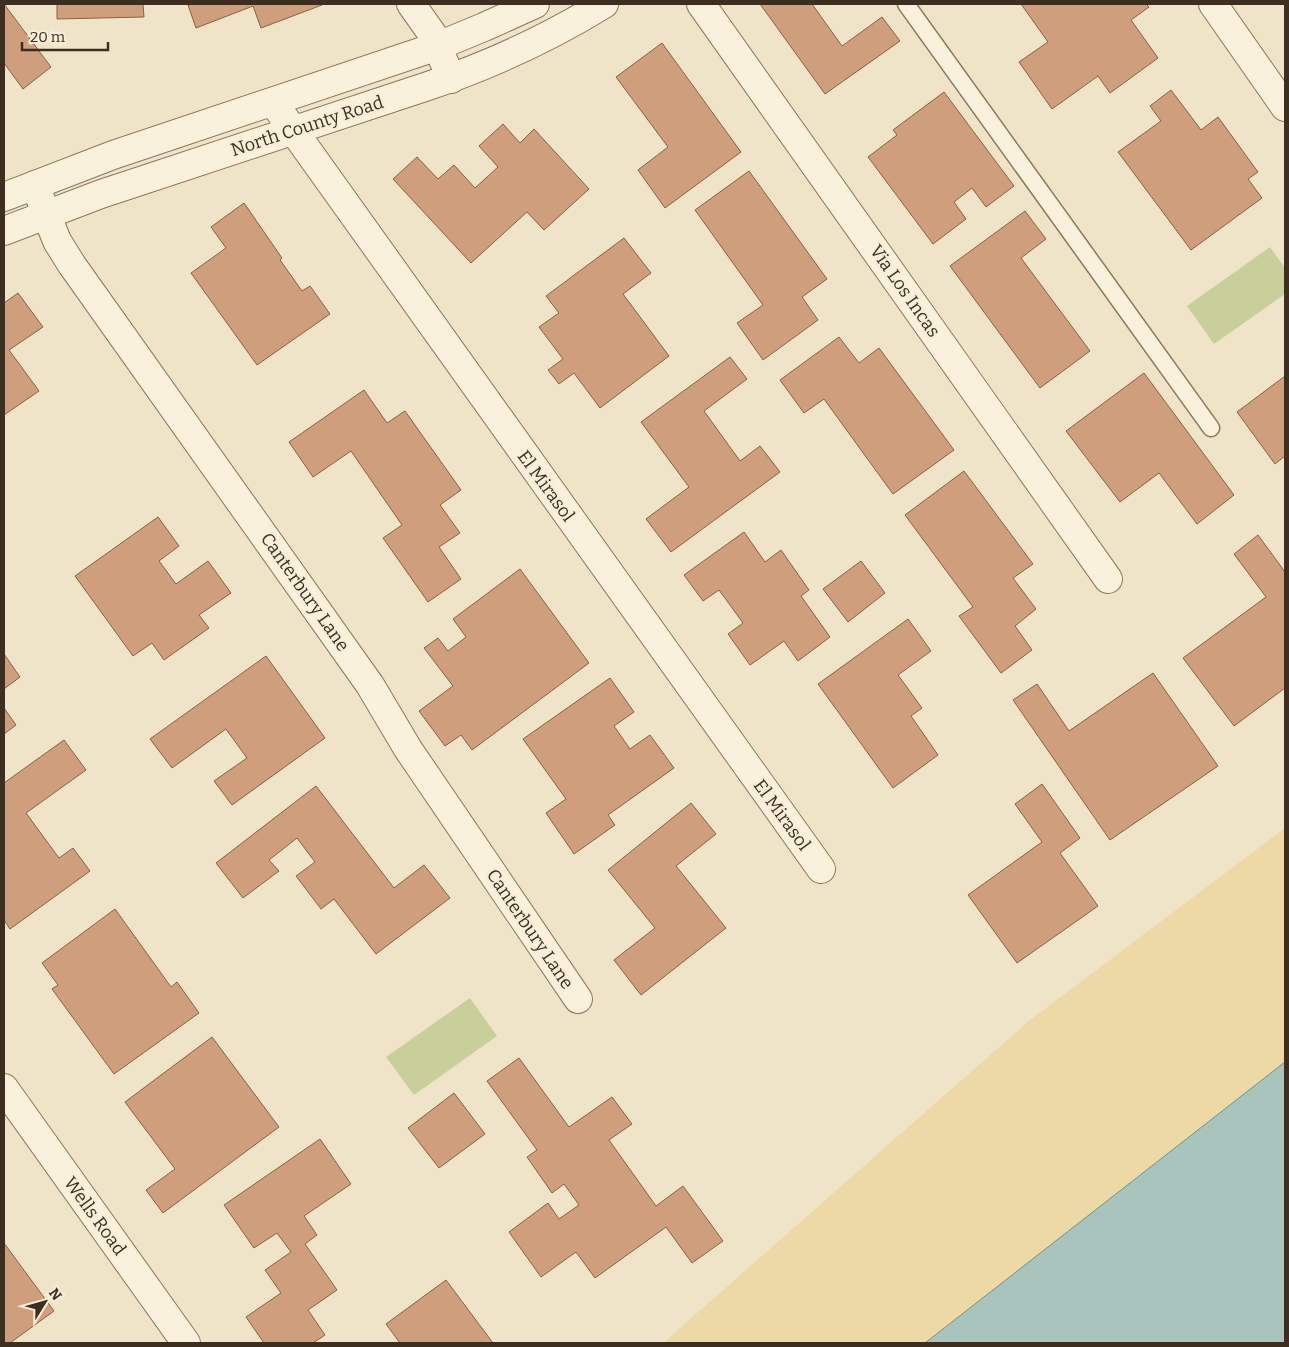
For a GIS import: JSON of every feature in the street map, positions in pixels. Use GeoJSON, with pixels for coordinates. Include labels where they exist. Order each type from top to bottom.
{"type":"FeatureCollection","features":[{"type":"Feature","properties":{"kind":"street"},"geometry":{"type":"LineString","coordinates":[[411,4],[425,23],[438,46],[451,78]]}},
{"type":"Feature","properties":{"kind":"street","name":"North County Road"},"geometry":{"type":"LineString","coordinates":[[4,197],[113,155],[438,46],[535,4]]}},
{"type":"Feature","properties":{"kind":"street","name":"North County Road"},"geometry":{"type":"LineString","coordinates":[[4,231],[46,214],[451,78],[525,48],[604,4]]}},
{"type":"Feature","properties":{"kind":"street","name":"Via Los Incas"},"geometry":{"type":"LineString","coordinates":[[701,4],[1108,579]]}},
{"type":"Feature","properties":{"kind":"street"},"geometry":{"type":"LineString","coordinates":[[1212,4],[1285,107]]}},
{"type":"Feature","properties":{"kind":"street","name":"El Mirasol"},"geometry":{"type":"LineString","coordinates":[[273,102],[821,869]]}},
{"type":"Feature","properties":{"kind":"street","name":"Canterbury Lane"},"geometry":{"type":"LineString","coordinates":[[35,185],[56,241],[370,685],[408,749],[578,999]]}},
{"type":"Feature","properties":{"kind":"street","name":"Wells Road"},"geometry":{"type":"LineString","coordinates":[[4,1088],[186,1343]]}},
{"type":"Feature","properties":{"kind":"lane"},"geometry":{"type":"LineString","coordinates":[[906,4],[1211,428]]}},
{"type":"Feature","properties":{"kind":"green space"},"geometry":{"type":"Polygon","coordinates":[[[1270,247],[1285,268],[1285,294],[1214,344],[1187,306],[1270,247]]]}},
{"type":"Feature","properties":{"kind":"green space"},"geometry":{"type":"Polygon","coordinates":[[[470,998],[497,1036],[414,1095],[386,1057],[470,998]]]}},
{"type":"Feature","properties":{"kind":"sand"},"geometry":{"type":"Polygon","coordinates":[[[1285,828],[1285,1062],[925,1343],[663,1343],[1030,1020],[1285,828]]]}},
{"type":"Feature","properties":{"kind":"water"},"geometry":{"type":"Polygon","coordinates":[[[1285,1062],[1285,1343],[925,1343],[1285,1062]]]}},
{"type":"Feature","properties":{"kind":"building"},"geometry":{"type":"Polygon","coordinates":[[[4,4],[51,67],[23,89],[4,63],[4,4]]]}},
{"type":"Feature","properties":{"kind":"building"},"geometry":{"type":"Polygon","coordinates":[[[57,4],[143,4],[144,17],[57,19],[57,4]]]}},
{"type":"Feature","properties":{"kind":"building"},"geometry":{"type":"Polygon","coordinates":[[[760,4],[812,4],[842,46],[882,17],[900,41],[825,94],[760,4]]]}},
{"type":"Feature","properties":{"kind":"building"},"geometry":{"type":"Polygon","coordinates":[[[1021,4],[1146,4],[1149,7],[1131,20],[1158,58],[1110,93],[1098,76],[1052,109],[1019,62],[1048,42],[1021,4]]]}},
{"type":"Feature","properties":{"kind":"building"},"geometry":{"type":"Polygon","coordinates":[[[188,5],[322,5],[261,28],[253,6],[196,28],[188,5]]]}},
{"type":"Feature","properties":{"kind":"building"},"geometry":{"type":"Polygon","coordinates":[[[662,43],[741,152],[665,208],[638,170],[668,147],[616,77],[662,43]]]}},
{"type":"Feature","properties":{"kind":"building"},"geometry":{"type":"Polygon","coordinates":[[[1171,90],[1201,130],[1218,117],[1258,172],[1248,179],[1262,198],[1191,250],[1118,152],[1161,121],[1150,106],[1171,90]]]}},
{"type":"Feature","properties":{"kind":"building"},"geometry":{"type":"Polygon","coordinates":[[[944,92],[1014,186],[986,207],[972,188],[954,202],[966,219],[933,244],[868,157],[897,135],[893,130],[944,92]]]}},
{"type":"Feature","properties":{"kind":"building"},"geometry":{"type":"Polygon","coordinates":[[[503,124],[520,143],[534,129],[589,189],[544,230],[527,212],[471,263],[393,179],[417,157],[438,179],[454,165],[475,188],[498,167],[479,146],[503,124]]]}},
{"type":"Feature","properties":{"kind":"building"},"geometry":{"type":"Polygon","coordinates":[[[749,171],[827,279],[802,297],[818,320],[763,360],[737,323],[763,305],[695,210],[749,171]]]}},
{"type":"Feature","properties":{"kind":"building"},"geometry":{"type":"Polygon","coordinates":[[[244,203],[302,291],[310,286],[330,314],[257,365],[191,273],[226,248],[211,227],[244,203]]]}},
{"type":"Feature","properties":{"kind":"building"},"geometry":{"type":"Polygon","coordinates":[[[1025,211],[1046,239],[1021,258],[1090,351],[1040,388],[950,266],[1025,211]]]}},
{"type":"Feature","properties":{"kind":"building"},"geometry":{"type":"Polygon","coordinates":[[[624,238],[651,273],[623,294],[669,356],[600,408],[574,373],[559,384],[548,370],[563,359],[539,327],[559,313],[546,296],[624,238]]]}},
{"type":"Feature","properties":{"kind":"building"},"geometry":{"type":"Polygon","coordinates":[[[18,293],[43,327],[9,350],[39,391],[4,415],[4,303],[18,293]]]}},
{"type":"Feature","properties":{"kind":"building"},"geometry":{"type":"Polygon","coordinates":[[[839,337],[859,363],[879,348],[954,450],[893,494],[824,399],[804,413],[780,380],[839,337]]]}},
{"type":"Feature","properties":{"kind":"building"},"geometry":{"type":"Polygon","coordinates":[[[730,357],[747,379],[704,411],[740,461],[760,446],[780,472],[671,552],[646,519],[689,487],[641,422],[730,357]]]}},
{"type":"Feature","properties":{"kind":"building"},"geometry":{"type":"Polygon","coordinates":[[[1144,373],[1234,495],[1197,524],[1159,473],[1120,502],[1066,431],[1144,373]]]}},
{"type":"Feature","properties":{"kind":"building"},"geometry":{"type":"Polygon","coordinates":[[[1285,376],[1285,456],[1275,464],[1237,412],[1285,376]]]}},
{"type":"Feature","properties":{"kind":"building"},"geometry":{"type":"Polygon","coordinates":[[[364,390],[387,423],[405,411],[461,490],[440,505],[460,533],[439,547],[461,579],[428,602],[383,538],[402,525],[351,451],[313,477],[289,442],[364,390]]]}},
{"type":"Feature","properties":{"kind":"building"},"geometry":{"type":"Polygon","coordinates":[[[964,471],[1033,564],[1013,578],[1036,609],[1015,626],[1032,650],[1001,673],[959,616],[973,607],[905,515],[964,471]]]}},
{"type":"Feature","properties":{"kind":"building"},"geometry":{"type":"Polygon","coordinates":[[[158,517],[179,546],[159,561],[176,584],[208,561],[231,593],[199,615],[209,628],[164,660],[152,643],[133,656],[75,576],[158,517]]]}},
{"type":"Feature","properties":{"kind":"building"},"geometry":{"type":"Polygon","coordinates":[[[744,532],[765,562],[781,550],[809,590],[801,596],[830,637],[798,661],[784,641],[750,665],[728,634],[743,623],[719,590],[703,601],[684,575],[744,532]]]}},
{"type":"Feature","properties":{"kind":"building"},"geometry":{"type":"Polygon","coordinates":[[[1258,535],[1285,572],[1285,688],[1234,726],[1183,658],[1266,597],[1234,554],[1258,535]]]}},
{"type":"Feature","properties":{"kind":"building"},"geometry":{"type":"Polygon","coordinates":[[[861,561],[885,593],[848,622],[823,589],[861,561]]]}},
{"type":"Feature","properties":{"kind":"building"},"geometry":{"type":"Polygon","coordinates":[[[520,569],[589,663],[472,750],[461,735],[445,746],[419,711],[453,686],[424,648],[438,638],[448,651],[466,637],[453,619],[520,569]]]}},
{"type":"Feature","properties":{"kind":"building"},"geometry":{"type":"Polygon","coordinates":[[[908,619],[931,651],[898,675],[922,708],[911,716],[938,755],[893,788],[818,684],[908,619]]]}},
{"type":"Feature","properties":{"kind":"building"},"geometry":{"type":"Polygon","coordinates":[[[4,654],[20,677],[4,689],[4,654]]]}},
{"type":"Feature","properties":{"kind":"building"},"geometry":{"type":"Polygon","coordinates":[[[266,656],[325,738],[232,805],[214,781],[247,758],[226,729],[172,768],[150,739],[266,656]]]}},
{"type":"Feature","properties":{"kind":"building"},"geometry":{"type":"Polygon","coordinates":[[[1153,673],[1218,766],[1110,840],[1013,700],[1037,684],[1069,731],[1153,673]]]}},
{"type":"Feature","properties":{"kind":"building"},"geometry":{"type":"Polygon","coordinates":[[[610,678],[634,712],[614,726],[630,749],[650,735],[674,768],[608,815],[615,825],[574,854],[546,813],[566,799],[523,739],[610,678]]]}},
{"type":"Feature","properties":{"kind":"building"},"geometry":{"type":"Polygon","coordinates":[[[4,708],[16,725],[4,734],[4,708]]]}},
{"type":"Feature","properties":{"kind":"building"},"geometry":{"type":"Polygon","coordinates":[[[64,740],[86,770],[26,813],[59,858],[73,848],[90,871],[10,929],[4,920],[4,783],[64,740]]]}},
{"type":"Feature","properties":{"kind":"building"},"geometry":{"type":"Polygon","coordinates":[[[1042,784],[1080,838],[1060,853],[1098,906],[1017,963],[968,895],[1042,842],[1015,804],[1042,784]]]}},
{"type":"Feature","properties":{"kind":"building"},"geometry":{"type":"Polygon","coordinates":[[[316,786],[394,888],[424,865],[450,898],[376,954],[334,899],[321,909],[296,876],[315,862],[297,838],[269,860],[279,871],[243,898],[216,863],[316,786]]]}},
{"type":"Feature","properties":{"kind":"building"},"geometry":{"type":"Polygon","coordinates":[[[691,803],[716,834],[676,866],[726,928],[641,995],[614,960],[655,928],[608,870],[691,803]]]}},
{"type":"Feature","properties":{"kind":"building"},"geometry":{"type":"Polygon","coordinates":[[[115,909],[171,987],[177,982],[199,1013],[114,1074],[52,989],[58,985],[42,963],[115,909]]]}},
{"type":"Feature","properties":{"kind":"building"},"geometry":{"type":"Polygon","coordinates":[[[212,1037],[279,1127],[163,1213],[146,1190],[175,1169],[125,1102],[212,1037]]]}},
{"type":"Feature","properties":{"kind":"building"},"geometry":{"type":"Polygon","coordinates":[[[519,1058],[569,1127],[612,1097],[632,1124],[609,1140],[656,1206],[683,1186],[723,1241],[692,1263],[666,1227],[595,1278],[576,1252],[541,1277],[509,1232],[548,1203],[559,1219],[579,1205],[564,1184],[552,1193],[527,1157],[537,1150],[487,1081],[519,1058]]]}},
{"type":"Feature","properties":{"kind":"building"},"geometry":{"type":"Polygon","coordinates":[[[454,1093],[485,1134],[439,1168],[408,1128],[454,1093]]]}},
{"type":"Feature","properties":{"kind":"building"},"geometry":{"type":"Polygon","coordinates":[[[320,1139],[351,1184],[304,1216],[317,1235],[305,1244],[337,1290],[308,1310],[325,1335],[313,1343],[264,1343],[246,1317],[281,1293],[265,1270],[291,1252],[277,1233],[254,1248],[224,1205],[320,1139]]]}},
{"type":"Feature","properties":{"kind":"building"},"geometry":{"type":"Polygon","coordinates":[[[4,1243],[54,1311],[10,1343],[4,1343],[4,1243]]]}},
{"type":"Feature","properties":{"kind":"building"},"geometry":{"type":"Polygon","coordinates":[[[446,1280],[493,1343],[400,1343],[386,1324],[446,1280]]]}}]}
